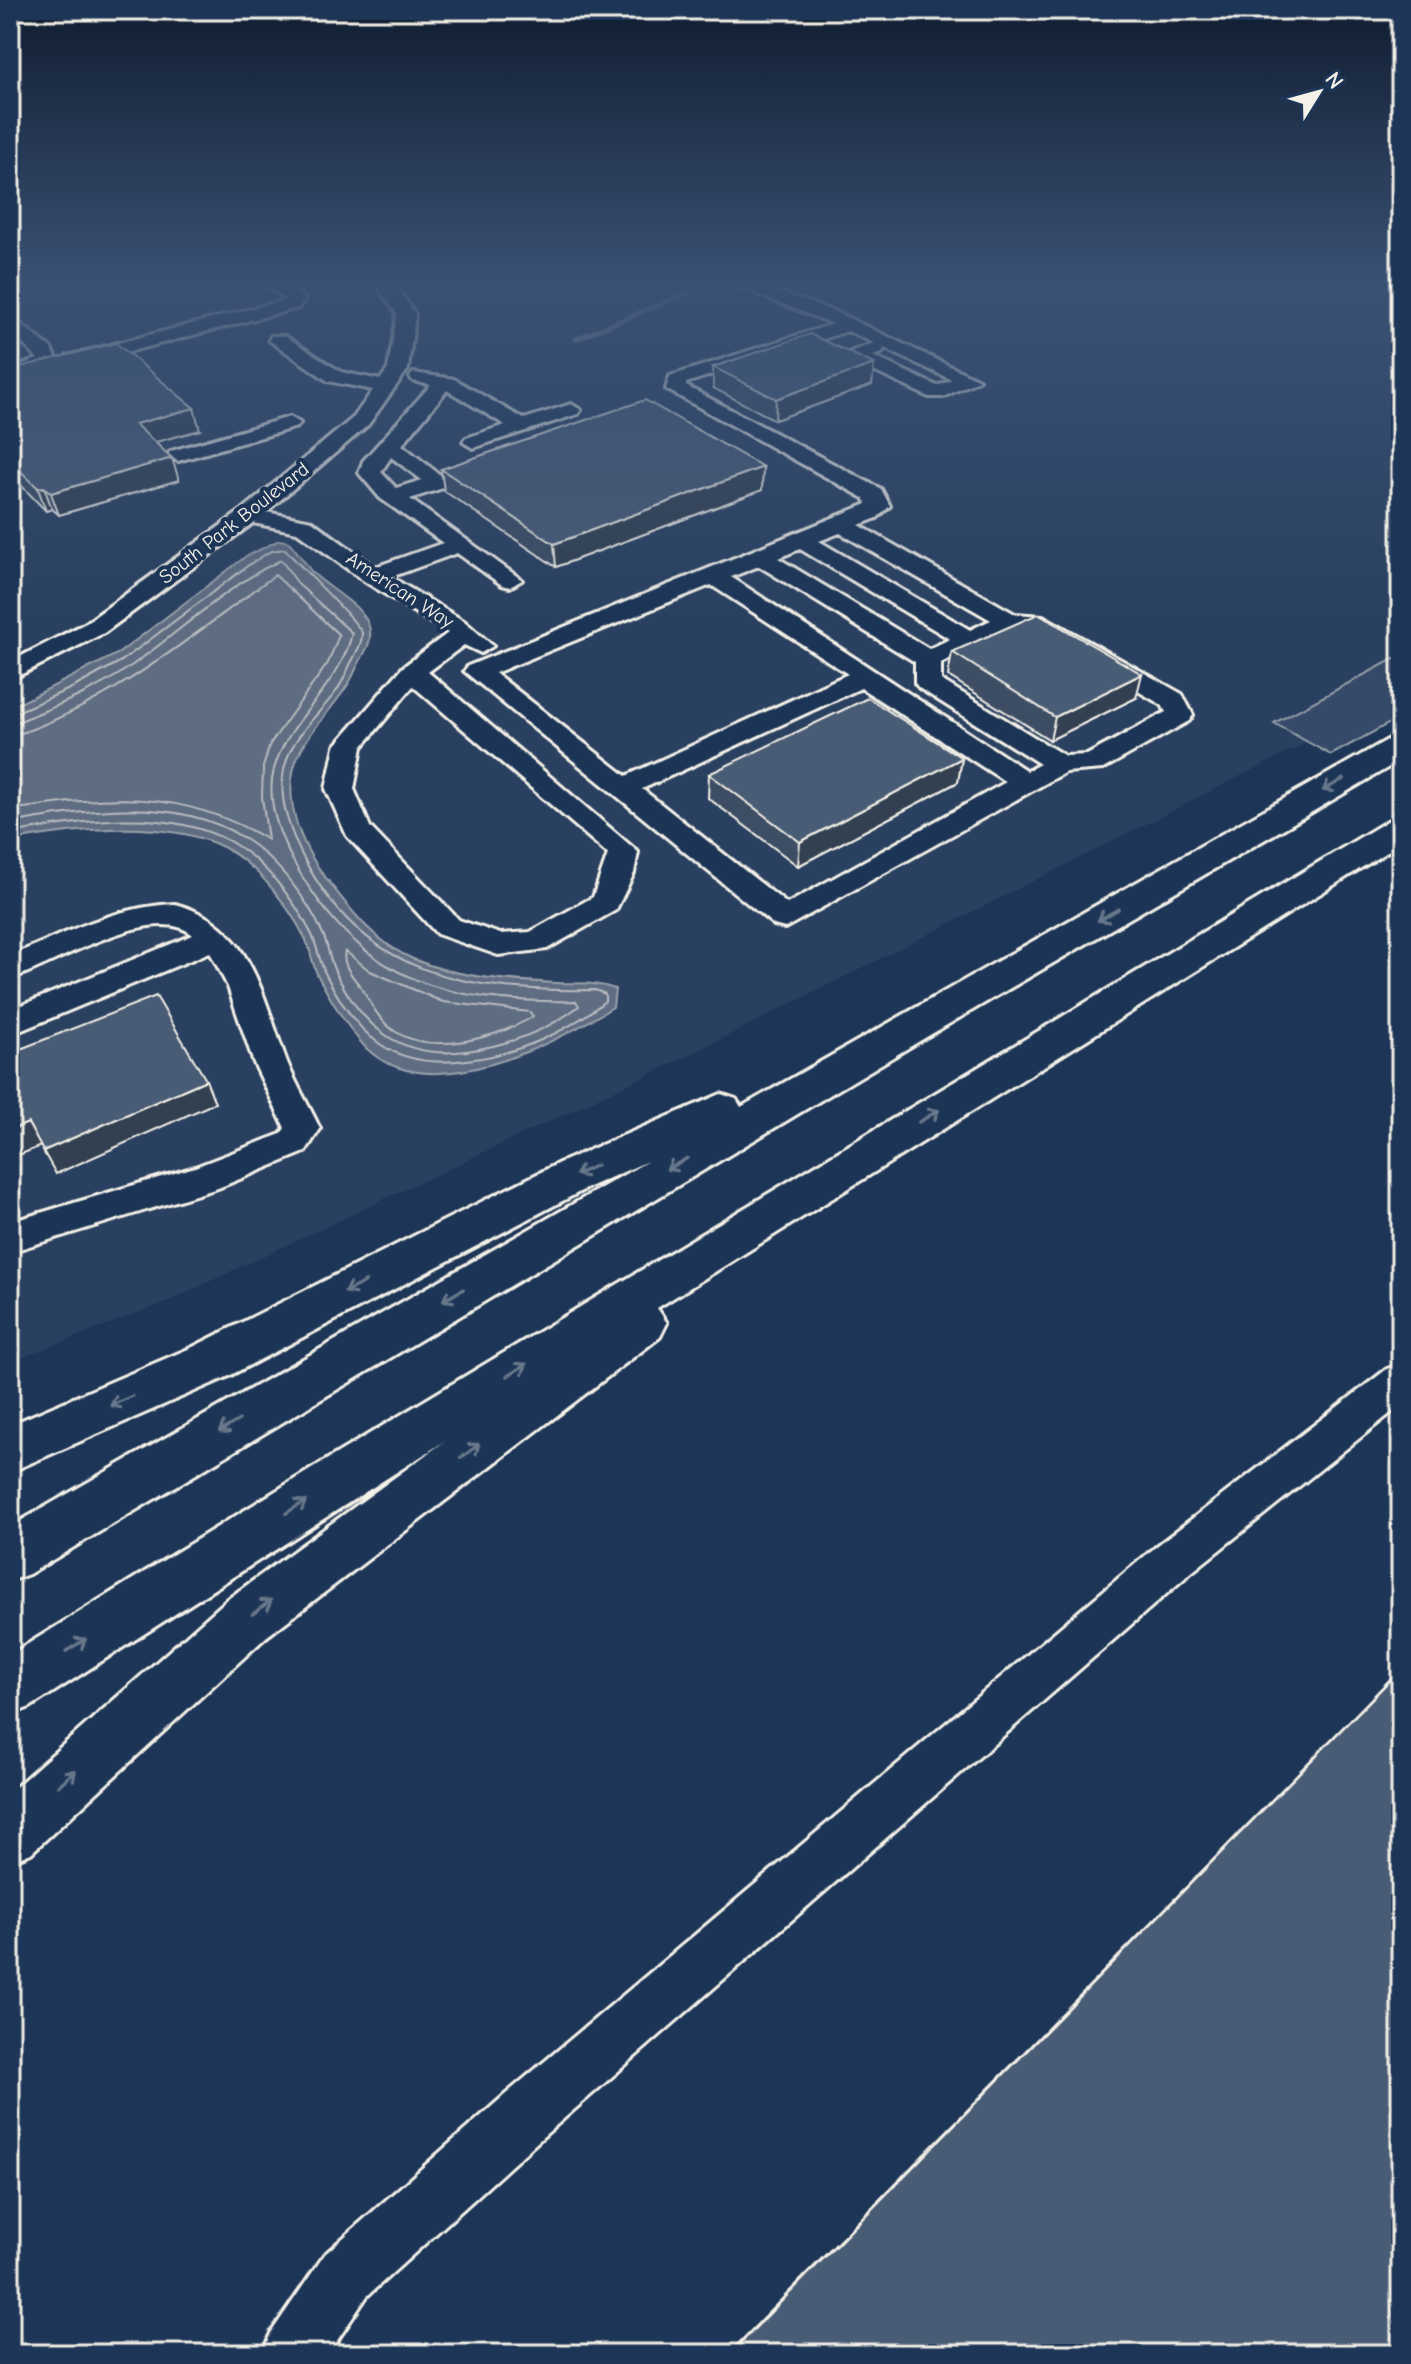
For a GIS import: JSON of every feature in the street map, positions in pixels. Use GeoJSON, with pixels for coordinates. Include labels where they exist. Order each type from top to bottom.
{"type":"FeatureCollection","features":[{"type":"Feature","properties":{"kind":"highway"},"geometry":{"type":"LineString","coordinates":[[10,1556],[914,1026],[1401,746]]}},
{"type":"Feature","properties":{"kind":"highway"},"geometry":{"type":"LineString","coordinates":[[10,1687],[1401,828]]}},
{"type":"Feature","properties":{"kind":"highway"},"geometry":{"type":"LineString","coordinates":[[10,1449],[210,1362],[574,1175],[914,1026]]}},
{"type":"Feature","properties":{"kind":"highway"},"geometry":{"type":"LineString","coordinates":[[10,1832],[247,1618],[882,1146]]}},
{"type":"Feature","properties":{"kind":"street","name":"South Park Boulevard"},"geometry":{"type":"LineString","coordinates":[[10,672],[95,628],[249,516],[361,421],[380,394]]}},
{"type":"Feature","properties":{"kind":"street"},"geometry":{"type":"LineString","coordinates":[[433,394],[371,466],[373,481],[510,580]]}},
{"type":"Feature","properties":{"kind":"street"},"geometry":{"type":"LineString","coordinates":[[465,394],[521,426]]}},
{"type":"Feature","properties":{"kind":"street"},"geometry":{"type":"LineString","coordinates":[[686,394],[877,499],[879,506],[869,513],[477,671],[785,918],[1060,764],[1093,763],[1180,715],[1173,700],[1034,621],[1010,621],[928,659]]}},
{"type":"Feature","properties":{"kind":"street"},"geometry":{"type":"LineString","coordinates":[[473,442],[571,410]]}},
{"type":"Feature","properties":{"kind":"street"},"geometry":{"type":"LineString","coordinates":[[178,455],[290,423]]}},
{"type":"Feature","properties":{"kind":"street"},"geometry":{"type":"LineString","coordinates":[[391,446],[438,482],[393,497]]}},
{"type":"Feature","properties":{"kind":"street","name":"American Way"},"geometry":{"type":"LineString","coordinates":[[249,516],[304,526],[372,576],[463,633],[501,662]]}},
{"type":"Feature","properties":{"kind":"street"},"geometry":{"type":"LineString","coordinates":[[841,524],[1010,621]]}},
{"type":"Feature","properties":{"kind":"street"},"geometry":{"type":"LineString","coordinates":[[801,540],[969,640]]}},
{"type":"Feature","properties":{"kind":"street"},"geometry":{"type":"LineString","coordinates":[[372,576],[460,544]]}},
{"type":"Feature","properties":{"kind":"street"},"geometry":{"type":"LineString","coordinates":[[761,557],[928,659]]}},
{"type":"Feature","properties":{"kind":"street"},"geometry":{"type":"LineString","coordinates":[[623,788],[867,675],[713,576]]}},
{"type":"Feature","properties":{"kind":"street"},"geometry":{"type":"LineString","coordinates":[[412,672],[623,852],[619,873],[605,903],[536,942],[498,945],[448,927],[357,830],[340,789],[349,746],[412,672],[463,633]]}},
{"type":"Feature","properties":{"kind":"street"},"geometry":{"type":"LineString","coordinates":[[928,659],[928,683],[1060,764]]}},
{"type":"Feature","properties":{"kind":"street"},"geometry":{"type":"LineString","coordinates":[[862,677],[1026,783]]}},
{"type":"Feature","properties":{"kind":"street"},"geometry":{"type":"LineString","coordinates":[[10,968],[148,914],[177,913],[216,937],[237,967],[272,1065],[303,1129],[293,1143],[205,1178],[10,1237]]}},
{"type":"Feature","properties":{"kind":"street"},"geometry":{"type":"LineString","coordinates":[[10,1023],[216,937]]}},
{"type":"Feature","properties":{"kind":"street"},"geometry":{"type":"LineString","coordinates":[[292,2354],[346,2275],[526,2114],[1173,1560],[1401,1381]]}},
{"type":"Feature","properties":{"kind":"shaded area"},"geometry":{"type":"Polygon","coordinates":[[[10,394],[1401,394],[1401,695],[688,1056],[164,1303],[10,1362],[10,394]]]}},
{"type":"Feature","properties":{"kind":"shaded area"},"geometry":{"type":"Polygon","coordinates":[[[1401,655],[1401,717],[1331,755],[1274,723],[1401,655]]]}},
{"type":"Feature","properties":{"kind":"water"},"geometry":{"type":"Polygon","coordinates":[[[279,540],[289,542],[318,578],[354,605],[370,630],[368,646],[351,680],[308,738],[295,765],[292,800],[295,818],[318,868],[366,926],[388,945],[413,959],[482,977],[607,986],[615,989],[613,1007],[558,1038],[491,1064],[456,1072],[423,1073],[392,1065],[366,1048],[346,1023],[319,978],[305,938],[281,900],[249,865],[225,848],[202,839],[148,829],[90,830],[10,841],[10,708],[119,653],[245,557],[279,540]]]}},
{"type":"Feature","properties":{"kind":"building"},"geometry":{"type":"Polygon","coordinates":[[[10,394],[178,394],[194,408],[135,424],[172,458],[51,493],[44,487],[38,488],[10,461],[10,394]]]}},
{"type":"Feature","properties":{"kind":"building"},"geometry":{"type":"Polygon","coordinates":[[[767,394],[789,394],[776,399],[767,394]]]}},
{"type":"Feature","properties":{"kind":"building"},"geometry":{"type":"Polygon","coordinates":[[[645,400],[763,467],[554,544],[441,469],[645,400]]]}},
{"type":"Feature","properties":{"kind":"building"},"geometry":{"type":"Polygon","coordinates":[[[1038,614],[1142,674],[1055,717],[952,652],[1038,614]]]}},
{"type":"Feature","properties":{"kind":"building"},"geometry":{"type":"Polygon","coordinates":[[[868,698],[962,758],[800,842],[709,774],[868,698]]]}},
{"type":"Feature","properties":{"kind":"building"},"geometry":{"type":"Polygon","coordinates":[[[156,996],[206,1080],[43,1151],[28,1123],[10,1130],[10,1053],[156,996]]]}},
{"type":"Feature","properties":{"kind":"building"},"geometry":{"type":"Polygon","coordinates":[[[1401,1669],[1401,2354],[730,2354],[1401,1669]]]}}]}
